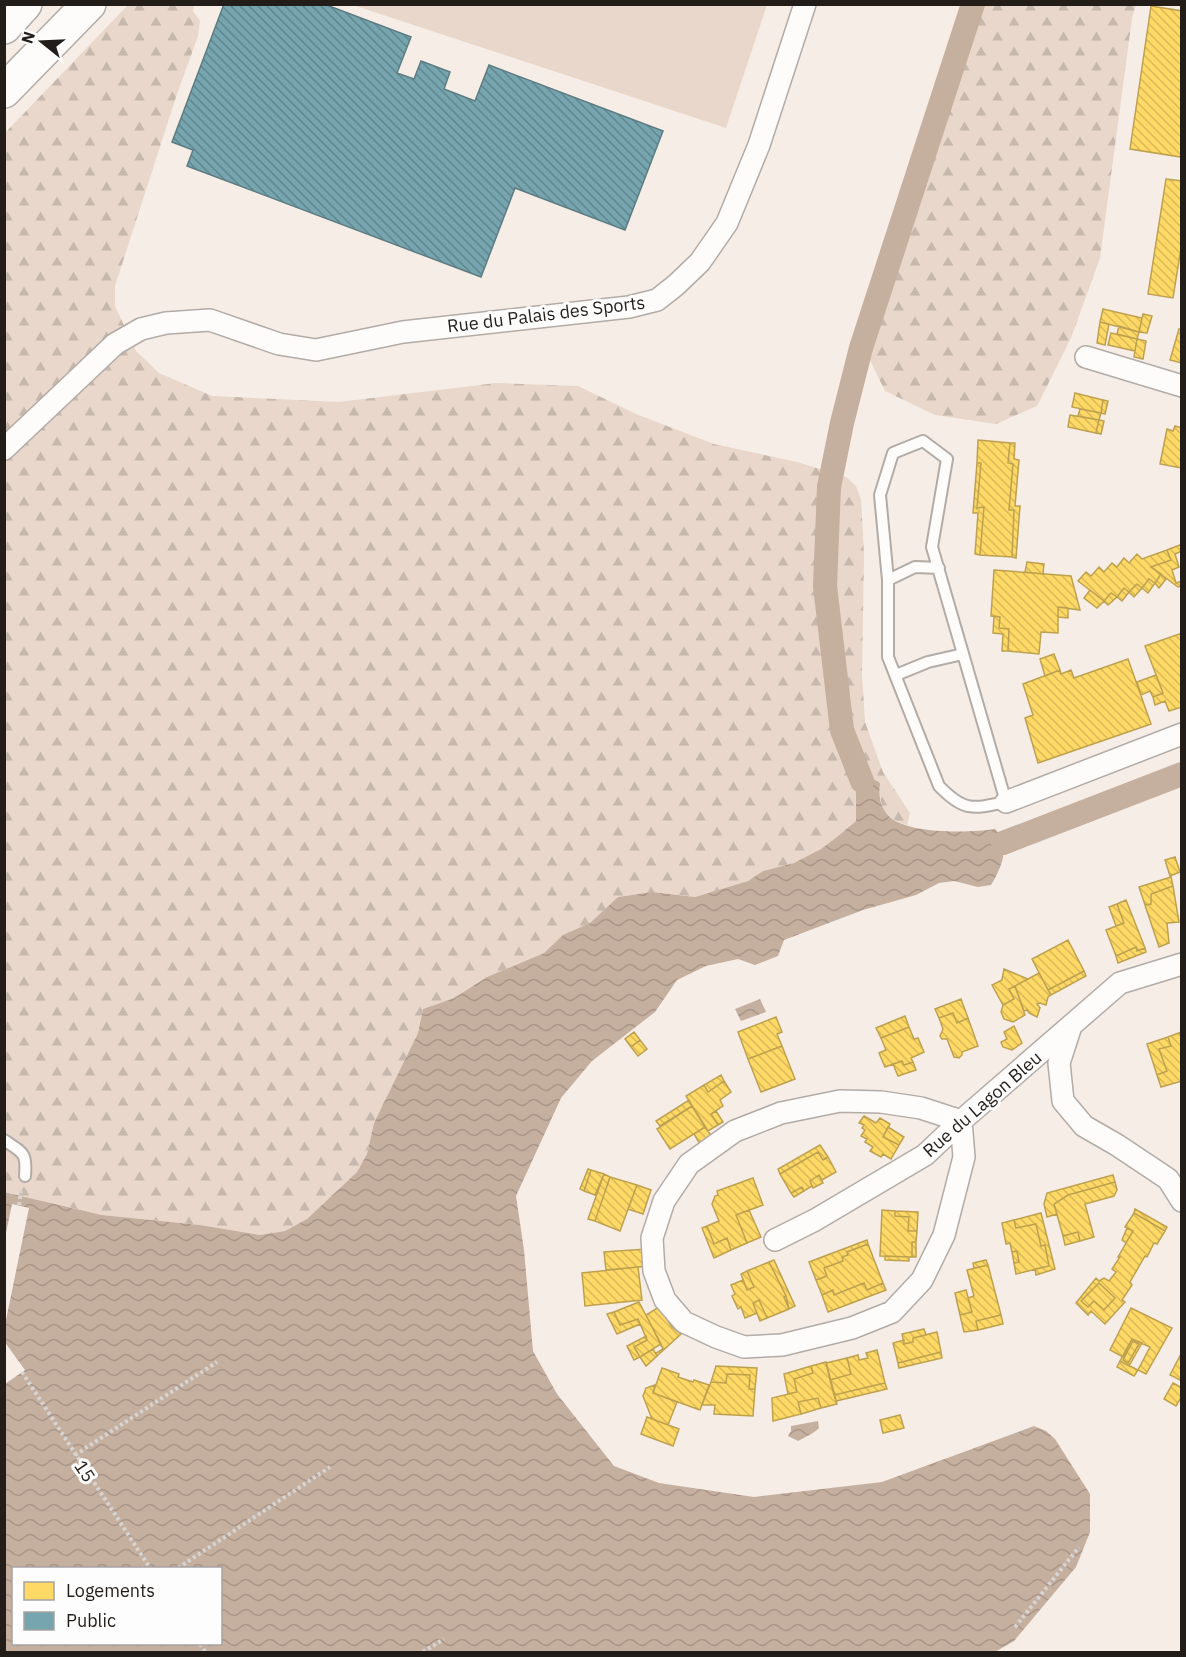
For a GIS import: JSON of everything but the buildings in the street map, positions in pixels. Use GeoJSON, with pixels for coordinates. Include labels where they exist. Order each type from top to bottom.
{"type":"FeatureCollection","features":[{"type":"Feature","properties":{"kind":"highway"},"geometry":{"type":"LineString","coordinates":[[4,27],[25,4]]}},
{"type":"Feature","properties":{"kind":"highway"},"geometry":{"type":"LineString","coordinates":[[4,91],[89,4]]}},
{"type":"Feature","properties":{"kind":"street","name":"Rue du Palais des Sports"},"geometry":{"type":"LineString","coordinates":[[4,449],[115,344],[141,329],[166,323],[210,320],[279,344],[316,350],[403,332],[629,307],[657,300],[700,262],[727,223],[759,146],[805,4]]}},
{"type":"Feature","properties":{"kind":"street"},"geometry":{"type":"LineString","coordinates":[[1086,357],[1182,386]]}},
{"type":"Feature","properties":{"kind":"street"},"geometry":{"type":"LineString","coordinates":[[1006,802],[1182,734]]}},
{"type":"Feature","properties":{"kind":"street","name":"Rue du Lagon Bleu"},"geometry":{"type":"LineString","coordinates":[[775,1240],[814,1220],[925,1155],[1120,983],[1182,964]]}},
{"type":"Feature","properties":{"kind":"street"},"geometry":{"type":"LineString","coordinates":[[1072,1026],[1059,1063],[1063,1101],[1084,1126],[1117,1144],[1168,1179],[1182,1201]]}},
{"type":"Feature","properties":{"kind":"street"},"geometry":{"type":"LineString","coordinates":[[840,1101],[881,1102],[921,1108],[961,1121],[964,1157],[944,1235],[922,1280],[892,1312],[852,1328],[782,1345],[744,1347],[684,1322],[665,1300],[654,1271],[652,1238],[664,1201],[689,1164],[735,1131],[781,1113],[840,1101]]}},
{"type":"Feature","properties":{"kind":"lane"},"geometry":{"type":"LineString","coordinates":[[923,441],[947,459],[932,547],[939,568],[1006,802],[976,808],[955,802],[939,786],[888,657],[888,580],[879,495],[893,453],[923,441]]}},
{"type":"Feature","properties":{"kind":"lane"},"geometry":{"type":"LineString","coordinates":[[888,580],[915,567],[939,568]]}},
{"type":"Feature","properties":{"kind":"lane"},"geometry":{"type":"LineString","coordinates":[[896,675],[928,662],[963,654]]}},
{"type":"Feature","properties":{"kind":"lane"},"geometry":{"type":"LineString","coordinates":[[4,1140],[24,1153],[27,1160],[25,1176]]}},
{"type":"Feature","properties":{"kind":"path"},"geometry":{"type":"LineString","coordinates":[[75,1455],[217,1362]]}},
{"type":"Feature","properties":{"kind":"path","name":"15"},"geometry":{"type":"LineString","coordinates":[[22,1372],[149,1567]]}},
{"type":"Feature","properties":{"kind":"path"},"geometry":{"type":"LineString","coordinates":[[181,1567],[330,1467]]}},
{"type":"Feature","properties":{"kind":"path"},"geometry":{"type":"LineString","coordinates":[[1016,1627],[1079,1547]]}},
{"type":"Feature","properties":{"kind":"path"},"geometry":{"type":"LineString","coordinates":[[423,1653],[444,1639]]}},
{"type":"Feature","properties":{"kind":"green space"},"geometry":{"type":"Polygon","coordinates":[[[767,4],[726,128],[353,5],[767,4]]]}},
{"type":"Feature","properties":{"kind":"green space"},"geometry":{"type":"Polygon","coordinates":[[[979,4],[1136,5],[1132,18],[1100,258],[1071,338],[1037,406],[996,424],[935,415],[885,391],[868,356],[871,323],[979,4]]]}},
{"type":"Feature","properties":{"kind":"green space"},"geometry":{"type":"Polygon","coordinates":[[[128,5],[194,5],[193,11],[200,21],[198,36],[115,286],[115,306],[136,351],[159,373],[212,396],[339,402],[496,383],[578,386],[636,414],[714,444],[797,462],[846,477],[856,486],[861,499],[864,555],[862,674],[865,722],[883,772],[910,813],[907,825],[888,815],[880,798],[880,783],[856,787],[856,821],[821,849],[794,863],[763,871],[748,881],[695,897],[652,892],[618,897],[590,923],[564,935],[544,953],[487,977],[454,998],[423,1009],[418,1033],[374,1123],[367,1154],[357,1172],[307,1219],[285,1231],[260,1235],[200,1225],[102,1215],[5,1192],[4,134],[128,5]]]}},
{"type":"Feature","properties":{"kind":"water"},"geometry":{"type":"Polygon","coordinates":[[[870,777],[880,783],[882,807],[895,821],[907,826],[954,832],[995,829],[1000,835],[1004,849],[995,879],[991,885],[978,887],[954,881],[939,883],[916,895],[863,910],[784,940],[778,956],[755,965],[738,959],[706,966],[677,980],[655,1012],[592,1061],[561,1098],[516,1196],[524,1250],[533,1351],[557,1394],[614,1466],[659,1483],[754,1497],[882,1482],[1034,1426],[1046,1431],[1055,1439],[1090,1494],[1090,1532],[1076,1567],[1014,1641],[995,1652],[5,1652],[4,1192],[102,1215],[200,1225],[260,1235],[285,1231],[307,1219],[357,1172],[367,1154],[374,1123],[418,1033],[423,1009],[454,998],[487,977],[544,953],[563,935],[590,923],[618,897],[652,892],[695,897],[748,881],[763,871],[794,863],[821,849],[856,821],[856,787],[870,777]]]}},
{"type":"Feature","properties":{"kind":"water"},"geometry":{"type":"Polygon","coordinates":[[[760,999],[766,1012],[741,1021],[735,1009],[760,999]]]}},
{"type":"Feature","properties":{"kind":"water"},"geometry":{"type":"Polygon","coordinates":[[[818,1421],[817,1430],[798,1441],[788,1436],[791,1426],[818,1421]]]}},
{"type":"Feature","properties":{"kind":"pier"},"geometry":{"type":"Polygon","coordinates":[[[12,1204],[29,1208],[5,1325],[5,1238],[12,1204]]]}},
{"type":"Feature","properties":{"kind":"pier"},"geometry":{"type":"Polygon","coordinates":[[[4,1341],[25,1370],[5,1384],[4,1384],[4,1341]]]}},
{"type":"Feature","properties":{"kind":"waterway"},"geometry":{"type":"LineString","coordinates":[[862,781],[842,730],[825,586],[829,487],[861,348],[973,4]]}},
{"type":"Feature","properties":{"kind":"waterway"},"geometry":{"type":"LineString","coordinates":[[1003,843],[1182,774]]}}]}
